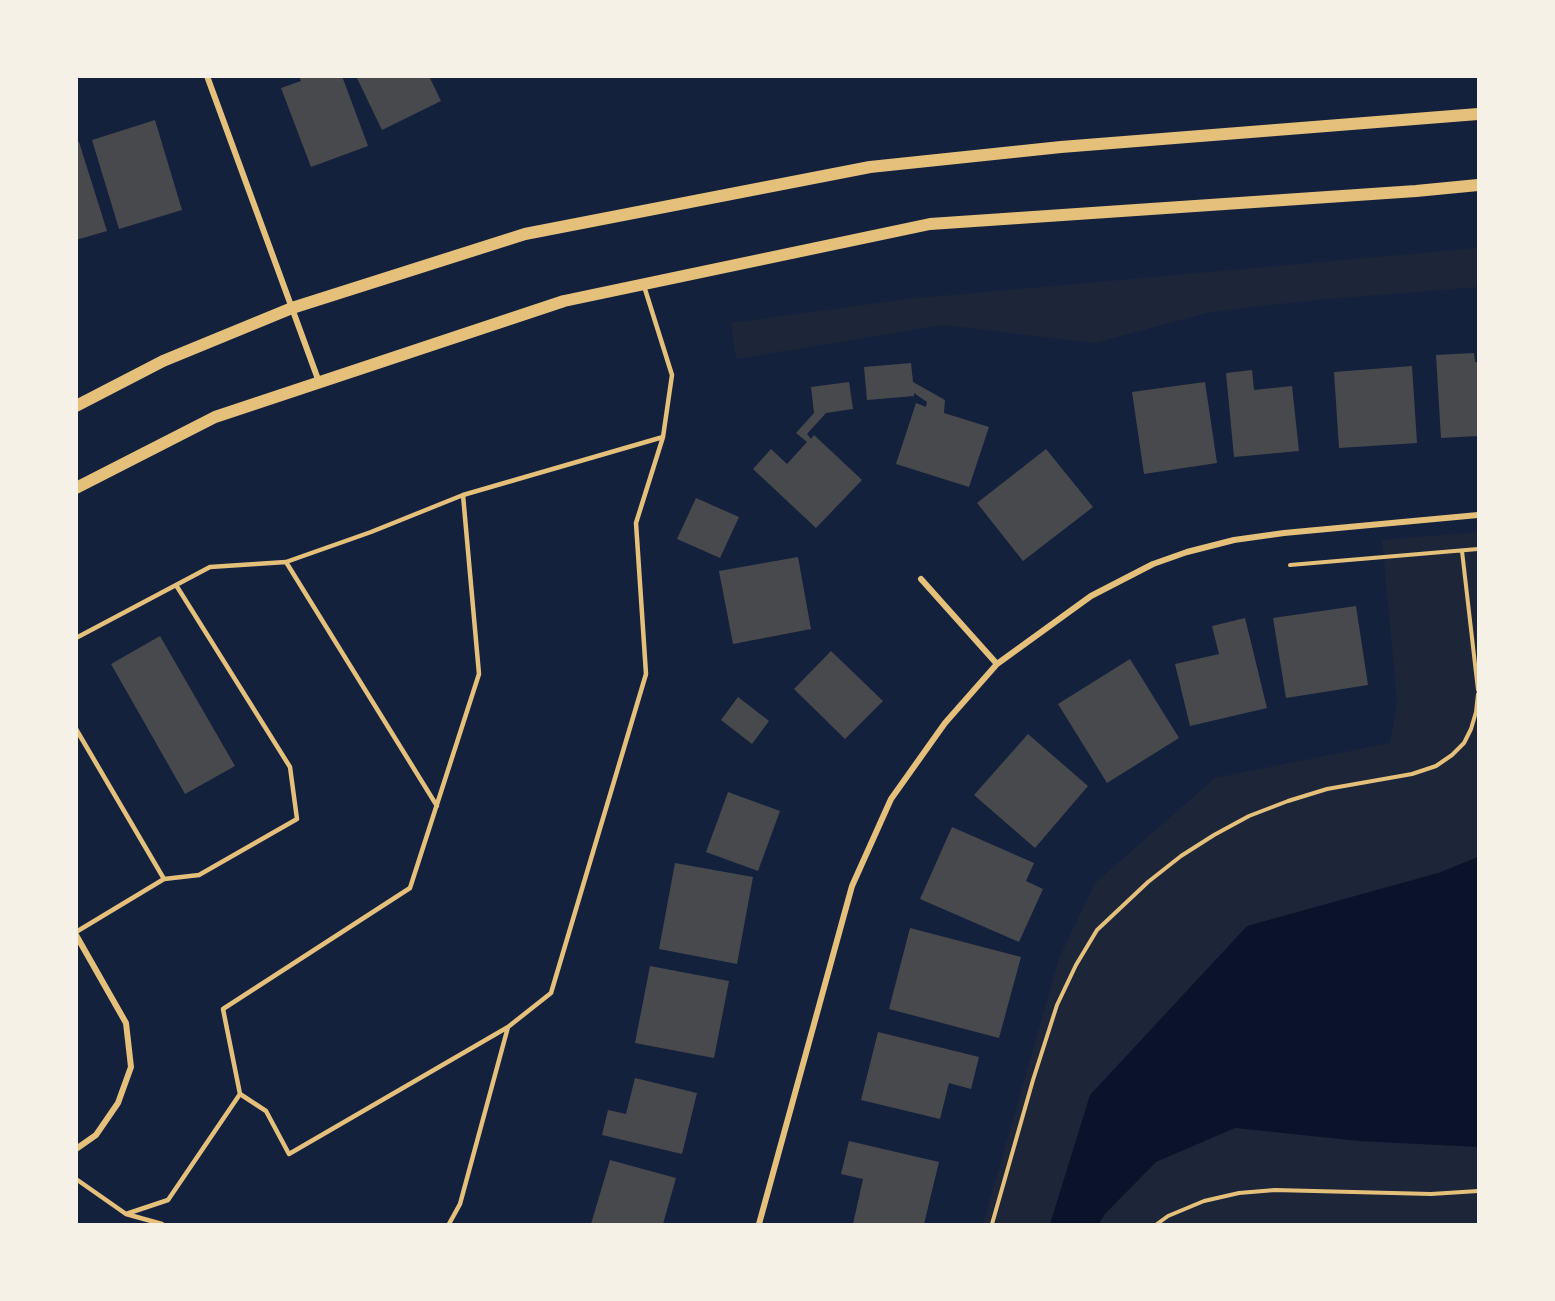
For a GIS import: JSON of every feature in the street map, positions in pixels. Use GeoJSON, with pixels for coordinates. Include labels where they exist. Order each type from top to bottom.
{"type":"FeatureCollection","features":[{"type":"Feature","properties":{"kind":"main road"},"geometry":{"type":"LineString","coordinates":[[76,406],[163,361],[292,308],[525,234],[870,167],[1061,147],[1479,114]]}},
{"type":"Feature","properties":{"kind":"main road"},"geometry":{"type":"LineString","coordinates":[[76,488],[215,417],[564,301],[930,224],[1409,192],[1479,184]]}},
{"type":"Feature","properties":{"kind":"street"},"geometry":{"type":"LineString","coordinates":[[207,76],[319,382]]}},
{"type":"Feature","properties":{"kind":"street"},"geometry":{"type":"LineString","coordinates":[[759,1224],[852,885],[891,799],[945,723],[997,664],[1091,596],[1153,564],[1187,552],[1234,540],[1284,533],[1479,514]]}},
{"type":"Feature","properties":{"kind":"street"},"geometry":{"type":"LineString","coordinates":[[921,579],[997,664]]}},
{"type":"Feature","properties":{"kind":"street"},"geometry":{"type":"LineString","coordinates":[[76,933],[126,1023],[131,1067],[118,1103],[96,1135],[76,1149]]}},
{"type":"Feature","properties":{"kind":"lane"},"geometry":{"type":"LineString","coordinates":[[240,1094],[266,1111],[289,1154],[508,1027],[551,993],[646,674],[636,523],[663,437],[672,375],[643,284]]}},
{"type":"Feature","properties":{"kind":"lane"},"geometry":{"type":"LineString","coordinates":[[76,638],[210,567],[286,562],[371,532],[463,495],[663,437]]}},
{"type":"Feature","properties":{"kind":"lane"},"geometry":{"type":"LineString","coordinates":[[126,1214],[168,1200],[240,1094],[224,1009],[410,888],[479,674],[463,495]]}},
{"type":"Feature","properties":{"kind":"lane"},"geometry":{"type":"LineString","coordinates":[[286,562],[437,806]]}},
{"type":"Feature","properties":{"kind":"lane"},"geometry":{"type":"LineString","coordinates":[[76,933],[164,879],[199,875],[297,819],[290,767],[176,585]]}},
{"type":"Feature","properties":{"kind":"lane"},"geometry":{"type":"LineString","coordinates":[[76,729],[164,879]]}},
{"type":"Feature","properties":{"kind":"lane"},"geometry":{"type":"LineString","coordinates":[[449,1224],[460,1204],[508,1027]]}},
{"type":"Feature","properties":{"kind":"lane"},"geometry":{"type":"LineString","coordinates":[[76,1179],[126,1214],[162,1224]]}},
{"type":"Feature","properties":{"kind":"path"},"geometry":{"type":"LineString","coordinates":[[1290,565],[1479,549]]}},
{"type":"Feature","properties":{"kind":"path"},"geometry":{"type":"LineString","coordinates":[[992,1224],[1032,1080],[1054,1014],[1076,964],[1097,930],[1148,882],[1181,856],[1249,816],[1327,789],[1412,774],[1436,766],[1464,743],[1472,729],[1479,692],[1462,550]]}},
{"type":"Feature","properties":{"kind":"path"},"geometry":{"type":"LineString","coordinates":[[1157,1224],[1168,1216],[1204,1201],[1239,1192],[1275,1190],[1431,1194],[1479,1191]]}},
{"type":"Feature","properties":{"kind":"shaded area"},"geometry":{"type":"Polygon","coordinates":[[[1478,248],[1478,287],[1316,300],[1210,312],[1095,343],[943,325],[736,359],[731,323],[907,299],[1478,248]]]}},
{"type":"Feature","properties":{"kind":"shaded area"},"geometry":{"type":"Polygon","coordinates":[[[1478,532],[1478,1224],[983,1224],[1059,958],[1095,883],[1215,778],[1390,743],[1397,702],[1382,540],[1478,532]]]}},
{"type":"Feature","properties":{"kind":"shaded area"},"geometry":{"type":"Polygon","coordinates":[[[1478,857],[1478,1147],[1359,1141],[1235,1128],[1156,1162],[1105,1214],[1099,1224],[1050,1224],[1090,1095],[1247,926],[1438,873],[1478,857]]]}},
{"type":"Feature","properties":{"kind":"building"},"geometry":{"type":"Polygon","coordinates":[[[299,76],[342,76],[368,146],[311,167],[281,88],[301,81],[299,76]]]}},
{"type":"Feature","properties":{"kind":"building"},"geometry":{"type":"Polygon","coordinates":[[[356,76],[429,76],[441,101],[382,130],[356,76]]]}},
{"type":"Feature","properties":{"kind":"building"},"geometry":{"type":"Polygon","coordinates":[[[155,120],[182,210],[119,229],[92,140],[155,120]]]}},
{"type":"Feature","properties":{"kind":"building"},"geometry":{"type":"Polygon","coordinates":[[[76,142],[79,142],[107,231],[76,240],[76,142]]]}},
{"type":"Feature","properties":{"kind":"building"},"geometry":{"type":"Polygon","coordinates":[[[1474,353],[1475,362],[1478,362],[1478,436],[1441,438],[1436,355],[1474,353]]]}},
{"type":"Feature","properties":{"kind":"building"},"geometry":{"type":"Polygon","coordinates":[[[911,363],[913,382],[945,400],[944,413],[989,427],[969,487],[896,464],[916,403],[926,407],[927,402],[914,393],[914,396],[867,400],[864,367],[911,363]]]}},
{"type":"Feature","properties":{"kind":"building"},"geometry":{"type":"Polygon","coordinates":[[[1412,366],[1417,443],[1339,448],[1334,372],[1412,366]]]}},
{"type":"Feature","properties":{"kind":"building"},"geometry":{"type":"Polygon","coordinates":[[[1252,370],[1254,390],[1292,386],[1299,451],[1234,457],[1226,373],[1252,370]]]}},
{"type":"Feature","properties":{"kind":"building"},"geometry":{"type":"Polygon","coordinates":[[[849,382],[853,409],[826,413],[807,434],[811,439],[814,435],[862,480],[816,528],[753,469],[771,449],[787,464],[807,442],[796,433],[814,413],[811,387],[849,382]]]}},
{"type":"Feature","properties":{"kind":"building"},"geometry":{"type":"Polygon","coordinates":[[[1205,382],[1217,463],[1144,474],[1132,392],[1205,382]]]}},
{"type":"Feature","properties":{"kind":"building"},"geometry":{"type":"Polygon","coordinates":[[[1046,449],[1093,507],[1023,561],[977,503],[1046,449]]]}},
{"type":"Feature","properties":{"kind":"building"},"geometry":{"type":"Polygon","coordinates":[[[696,498],[739,517],[720,558],[677,539],[696,498]]]}},
{"type":"Feature","properties":{"kind":"building"},"geometry":{"type":"Polygon","coordinates":[[[798,557],[811,629],[733,644],[719,571],[798,557]]]}},
{"type":"Feature","properties":{"kind":"building"},"geometry":{"type":"Polygon","coordinates":[[[1356,606],[1368,685],[1286,698],[1273,618],[1356,606]]]}},
{"type":"Feature","properties":{"kind":"building"},"geometry":{"type":"Polygon","coordinates":[[[1245,618],[1267,708],[1190,726],[1175,664],[1219,654],[1212,626],[1245,618]]]}},
{"type":"Feature","properties":{"kind":"building"},"geometry":{"type":"Polygon","coordinates":[[[160,636],[235,766],[185,794],[111,664],[160,636]]]}},
{"type":"Feature","properties":{"kind":"building"},"geometry":{"type":"Polygon","coordinates":[[[831,651],[883,701],[845,739],[794,689],[831,651]]]}},
{"type":"Feature","properties":{"kind":"building"},"geometry":{"type":"Polygon","coordinates":[[[1130,659],[1179,738],[1107,783],[1058,704],[1130,659]]]}},
{"type":"Feature","properties":{"kind":"building"},"geometry":{"type":"Polygon","coordinates":[[[738,697],[769,721],[752,744],[721,720],[738,697]]]}},
{"type":"Feature","properties":{"kind":"building"},"geometry":{"type":"Polygon","coordinates":[[[1028,734],[1088,786],[1035,848],[974,795],[1028,734]]]}},
{"type":"Feature","properties":{"kind":"building"},"geometry":{"type":"Polygon","coordinates":[[[728,792],[780,811],[758,871],[706,852],[728,792]]]}},
{"type":"Feature","properties":{"kind":"building"},"geometry":{"type":"Polygon","coordinates":[[[952,827],[1034,863],[1026,881],[1043,889],[1019,942],[920,899],[952,827]]]}},
{"type":"Feature","properties":{"kind":"building"},"geometry":{"type":"Polygon","coordinates":[[[675,863],[753,877],[737,964],[659,949],[675,863]]]}},
{"type":"Feature","properties":{"kind":"building"},"geometry":{"type":"Polygon","coordinates":[[[910,928],[1021,957],[999,1038],[889,1009],[910,928]]]}},
{"type":"Feature","properties":{"kind":"building"},"geometry":{"type":"Polygon","coordinates":[[[650,966],[729,981],[714,1058],[635,1043],[650,966]]]}},
{"type":"Feature","properties":{"kind":"building"},"geometry":{"type":"Polygon","coordinates":[[[878,1032],[979,1057],[971,1089],[949,1083],[940,1119],[861,1100],[878,1032]]]}},
{"type":"Feature","properties":{"kind":"building"},"geometry":{"type":"Polygon","coordinates":[[[635,1078],[697,1093],[682,1154],[602,1135],[608,1110],[626,1114],[635,1078]]]}},
{"type":"Feature","properties":{"kind":"building"},"geometry":{"type":"Polygon","coordinates":[[[849,1141],[939,1162],[924,1224],[853,1224],[863,1179],[841,1174],[849,1141]]]}},
{"type":"Feature","properties":{"kind":"building"},"geometry":{"type":"Polygon","coordinates":[[[610,1160],[676,1178],[663,1224],[591,1224],[610,1160]]]}}]}
